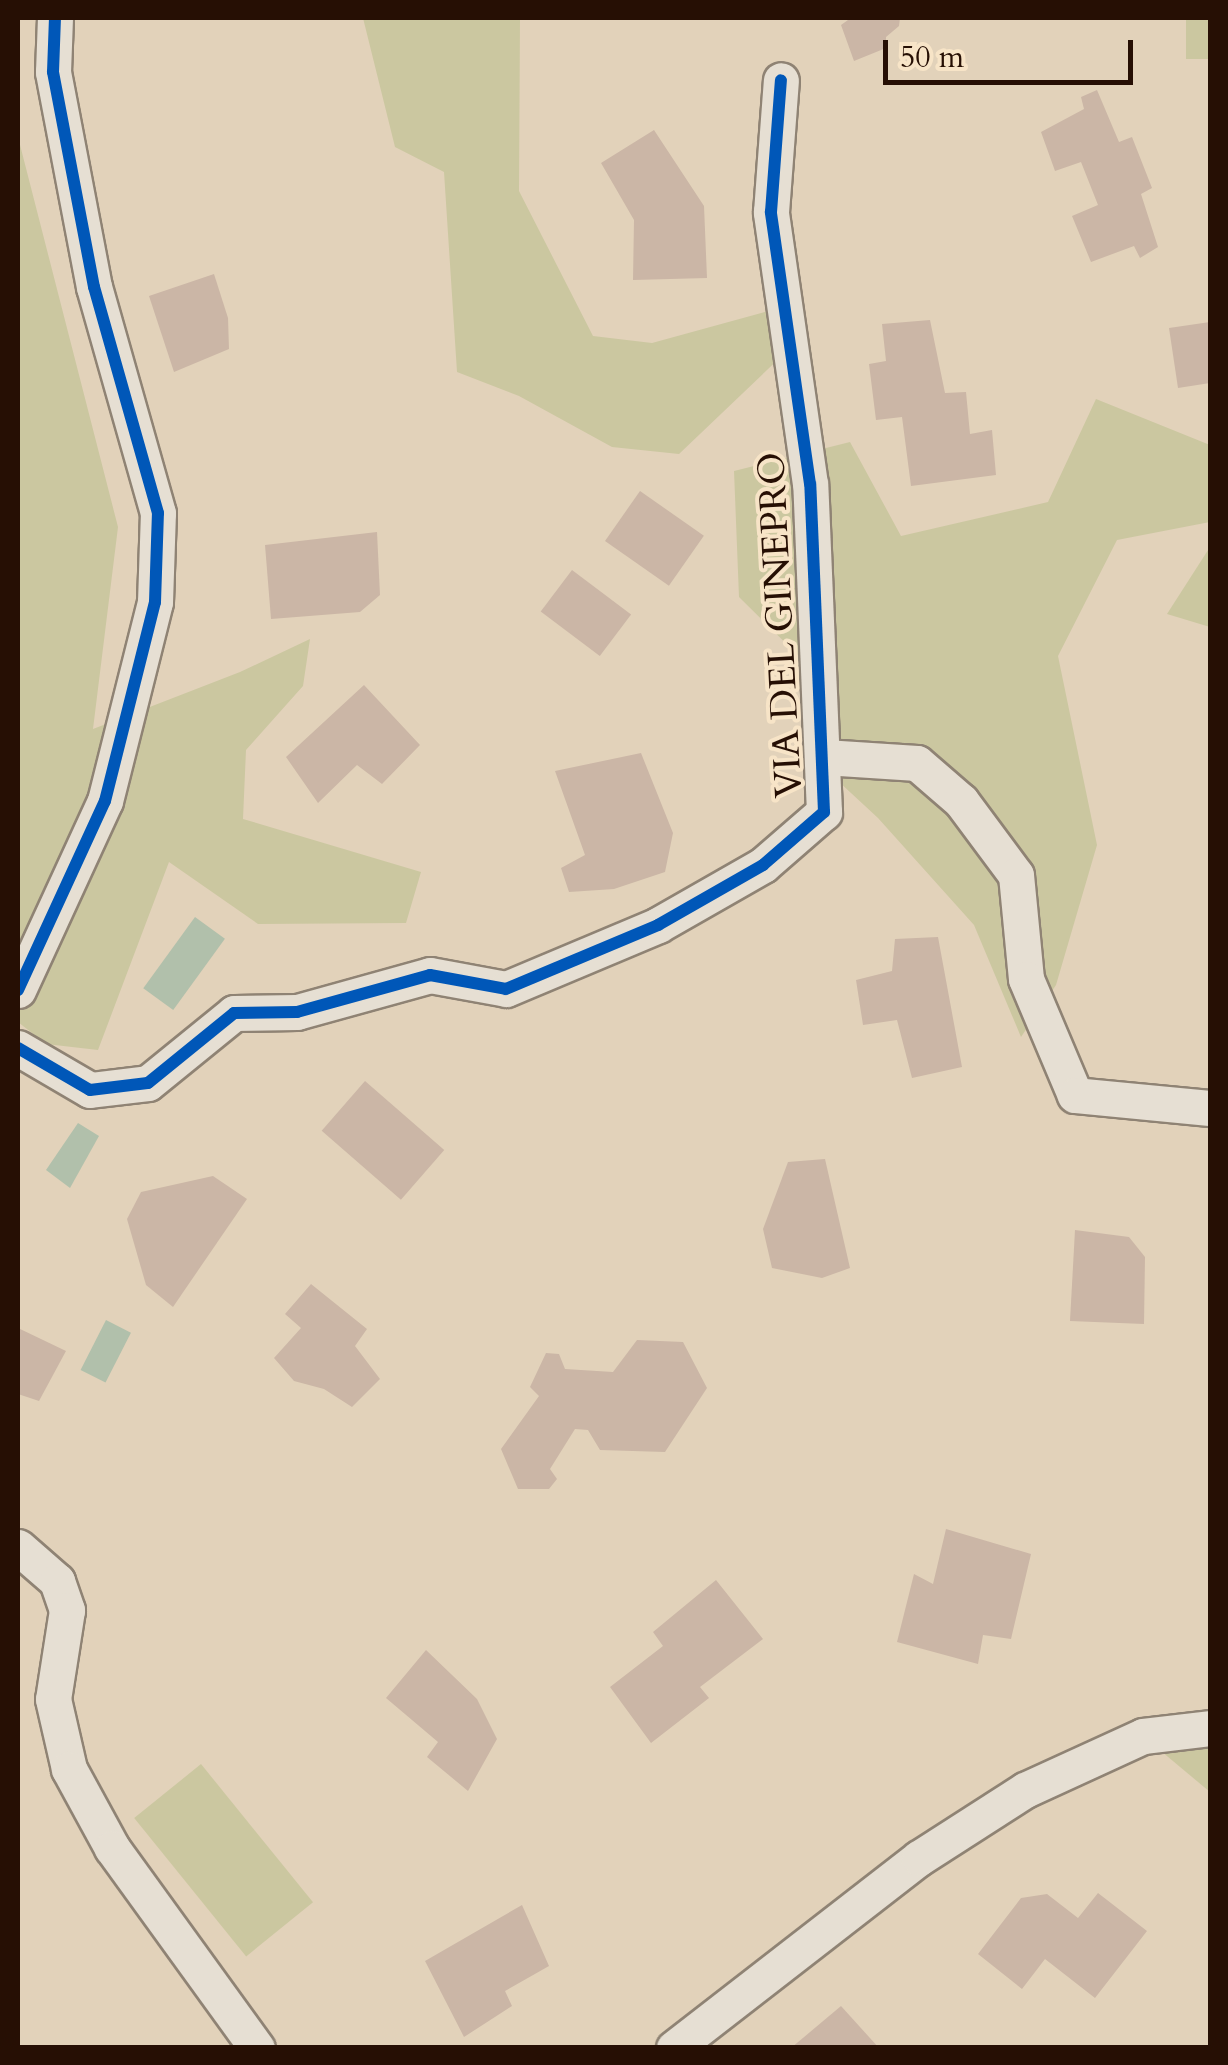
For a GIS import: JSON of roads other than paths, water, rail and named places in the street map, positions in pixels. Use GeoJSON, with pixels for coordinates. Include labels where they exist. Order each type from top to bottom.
{"type":"FeatureCollection","features":[{"type":"Feature","properties":{"kind":"street"},"geometry":{"type":"LineString","coordinates":[[18,990],[104,801],[155,602],[158,513],[94,287],[53,72],[55,18]]}},
{"type":"Feature","properties":{"kind":"street","name":"VIA DEL GINEPRO"},"geometry":{"type":"LineString","coordinates":[[18,1048],[90,1090],[148,1083],[234,1014],[297,1012],[430,975],[506,989],[658,925],[763,866],[824,812],[810,484],[771,212],[781,80]]}},
{"type":"Feature","properties":{"kind":"street"},"geometry":{"type":"LineString","coordinates":[[824,757],[917,764],[961,801],[1016,874],[1026,979],[1075,1095],[1210,1108]]}},
{"type":"Feature","properties":{"kind":"street"},"geometry":{"type":"LineString","coordinates":[[18,1548],[57,1581],[67,1610],[53,1699],[69,1769],[112,1848],[257,2048]]}},
{"type":"Feature","properties":{"kind":"street"},"geometry":{"type":"LineString","coordinates":[[674,2048],[918,1858],[1025,1790],[1144,1736],[1210,1728]]}}]}
